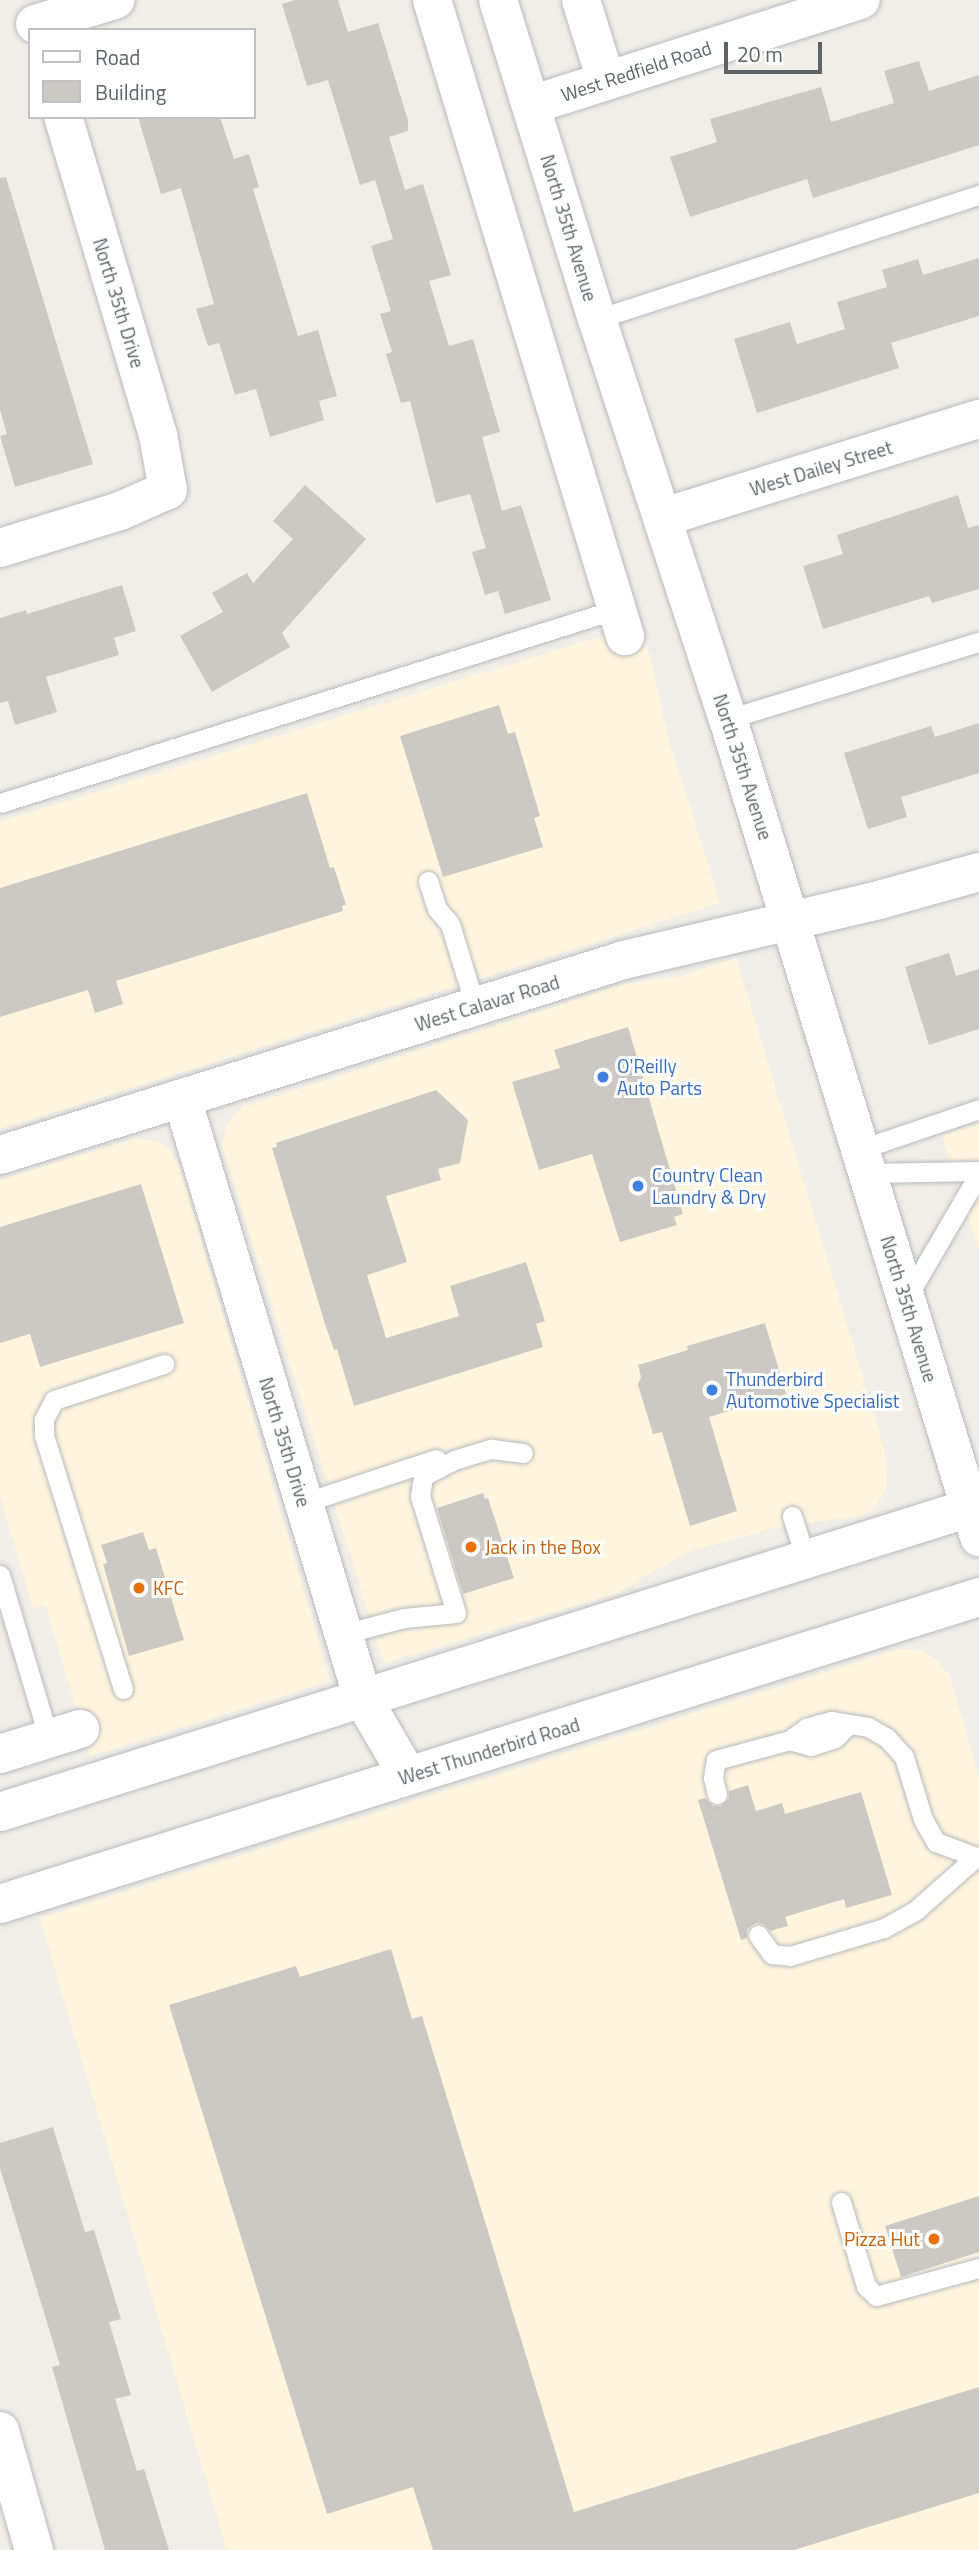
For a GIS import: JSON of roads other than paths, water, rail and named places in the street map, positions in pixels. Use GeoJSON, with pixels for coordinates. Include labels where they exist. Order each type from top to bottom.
{"type":"FeatureCollection","features":[{"type":"Feature","properties":{"kind":"street"},"geometry":{"type":"LineString","coordinates":[[33,18],[115,0]]}},
{"type":"Feature","properties":{"kind":"street"},"geometry":{"type":"LineString","coordinates":[[432,0],[621,622]]}},
{"type":"Feature","properties":{"kind":"street","name":"North 35th Avenue"},"geometry":{"type":"LineString","coordinates":[[499,0],[597,319],[728,719],[976,1517]]}},
{"type":"Feature","properties":{"kind":"street"},"geometry":{"type":"LineString","coordinates":[[581,0],[606,81]]}},
{"type":"Feature","properties":{"kind":"street","name":"West Redfield Road"},"geometry":{"type":"LineString","coordinates":[[531,105],[861,0]]}},
{"type":"Feature","properties":{"kind":"street","name":"North 35th Drive"},"geometry":{"type":"LineString","coordinates":[[0,548],[120,511],[168,490],[159,435],[64,119]]}},
{"type":"Feature","properties":{"kind":"street","name":"West Dailey Street"},"geometry":{"type":"LineString","coordinates":[[664,517],[979,419]]}},
{"type":"Feature","properties":{"kind":"street","name":"West Calavar Road"},"geometry":{"type":"LineString","coordinates":[[0,1155],[624,960],[879,900],[979,872]]}},
{"type":"Feature","properties":{"kind":"street","name":"North 35th Drive"},"geometry":{"type":"LineString","coordinates":[[182,1098],[363,1699],[408,1776]]}},
{"type":"Feature","properties":{"kind":"street"},"geometry":{"type":"LineString","coordinates":[[0,1812],[806,1560],[976,1517]]}},
{"type":"Feature","properties":{"kind":"street","name":"West Thunderbird Road"},"geometry":{"type":"LineString","coordinates":[[0,1904],[979,1597]]}},
{"type":"Feature","properties":{"kind":"street"},"geometry":{"type":"LineString","coordinates":[[0,1754],[64,1734]]}},
{"type":"Feature","properties":{"kind":"street"},"geometry":{"type":"LineString","coordinates":[[0,2431],[34,2550]]}},
{"type":"Feature","properties":{"kind":"lane"},"geometry":{"type":"LineString","coordinates":[[597,319],[979,195]]}},
{"type":"Feature","properties":{"kind":"lane"},"geometry":{"type":"LineString","coordinates":[[0,803],[621,622]]}},
{"type":"Feature","properties":{"kind":"lane"},"geometry":{"type":"LineString","coordinates":[[728,719],[979,642]]}},
{"type":"Feature","properties":{"kind":"lane"},"geometry":{"type":"LineString","coordinates":[[428,881],[437,909],[450,924],[475,1006]]}},
{"type":"Feature","properties":{"kind":"lane"},"geometry":{"type":"LineString","coordinates":[[864,1161],[979,1109]]}},
{"type":"Feature","properties":{"kind":"lane"},"geometry":{"type":"LineString","coordinates":[[864,1161],[979,1172],[906,1298]]}},
{"type":"Feature","properties":{"kind":"lane"},"geometry":{"type":"LineString","coordinates":[[123,1689],[44,1437],[44,1419],[54,1399],[164,1364]]}},
{"type":"Feature","properties":{"kind":"lane"},"geometry":{"type":"LineString","coordinates":[[303,1503],[492,1440],[519,1445],[523,1453],[491,1448],[454,1460],[423,1476],[420,1496],[456,1613],[404,1618],[343,1634]]}},
{"type":"Feature","properties":{"kind":"lane"},"geometry":{"type":"LineString","coordinates":[[792,1516],[806,1560]]}},
{"type":"Feature","properties":{"kind":"lane"},"geometry":{"type":"LineString","coordinates":[[0,1575],[64,1734]]}},
{"type":"Feature","properties":{"kind":"lane"},"geometry":{"type":"LineString","coordinates":[[717,1794],[713,1777],[716,1760],[790,1740],[806,1728],[831,1721],[868,1727],[887,1738],[904,1757],[923,1819],[936,1842],[976,1857],[916,1910],[884,1928],[790,1956],[772,1954],[758,1935]]}},
{"type":"Feature","properties":{"kind":"lane"},"geometry":{"type":"LineString","coordinates":[[841,2202],[866,2286],[876,2295],[979,2268]]}},
{"type":"Feature","properties":{"kind":"place","name":"O'Reilly Auto Parts"},"geometry":{"type":"Point","coordinates":[603,1077]}},
{"type":"Feature","properties":{"kind":"place","name":"Country Clean Laundry & Dry"},"geometry":{"type":"Point","coordinates":[638,1186]}},
{"type":"Feature","properties":{"kind":"place","name":"Thunderbird Automotive Specialist"},"geometry":{"type":"Point","coordinates":[712,1390]}},
{"type":"Feature","properties":{"kind":"place","name":"Jack in the Box"},"geometry":{"type":"Point","coordinates":[471,1547]}},
{"type":"Feature","properties":{"kind":"place","name":"KFC"},"geometry":{"type":"Point","coordinates":[139,1588]}},
{"type":"Feature","properties":{"kind":"place","name":"Pizza Hut"},"geometry":{"type":"Point","coordinates":[934,2239]}}]}
